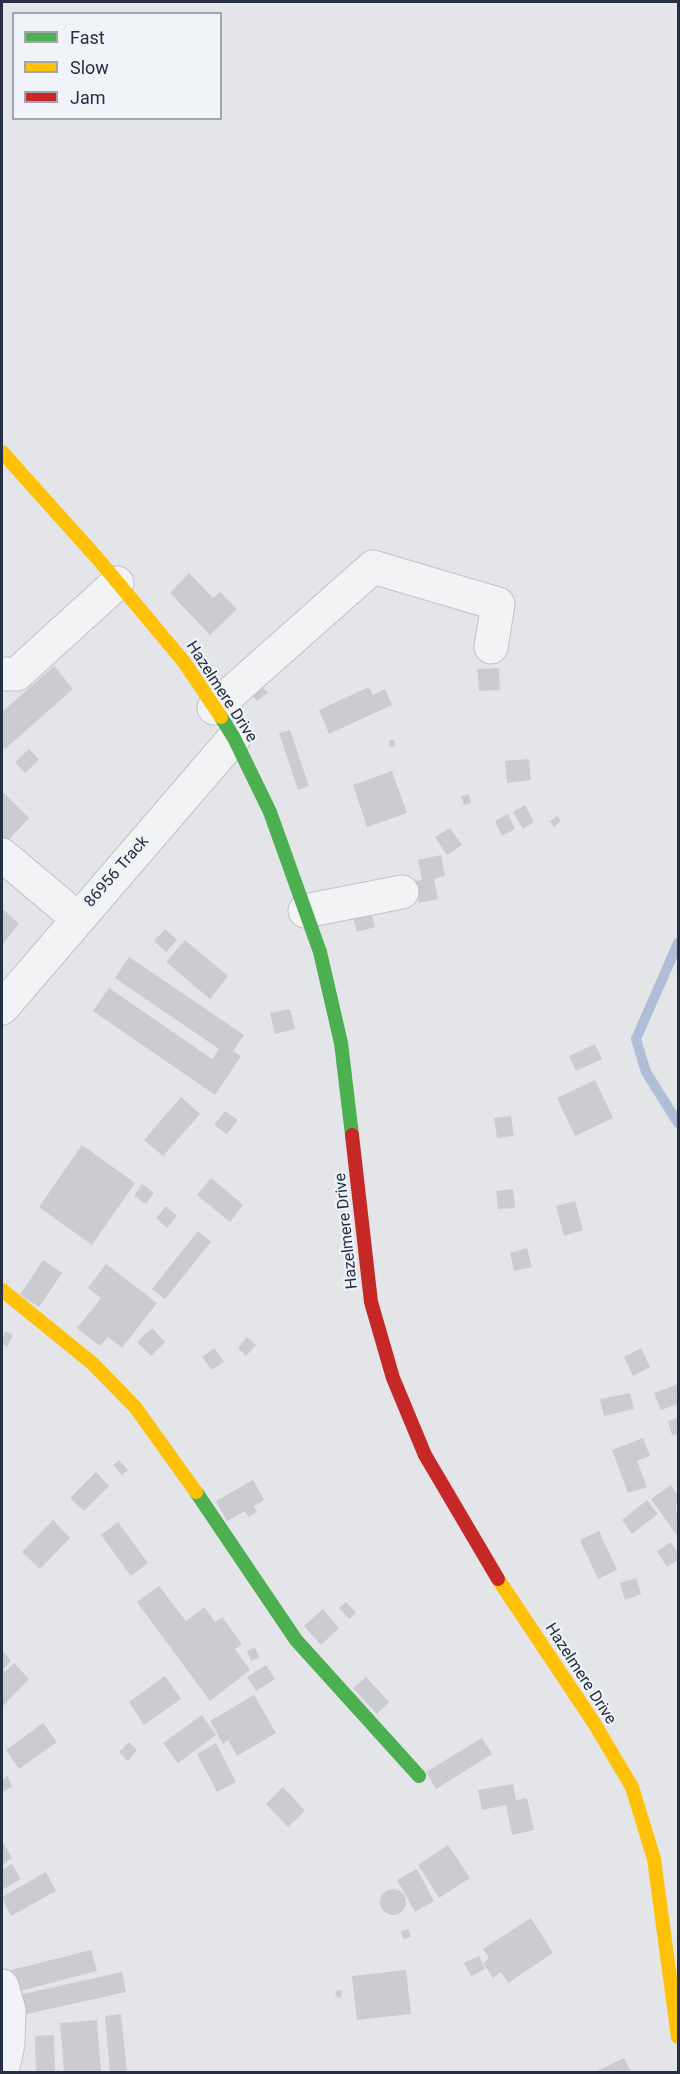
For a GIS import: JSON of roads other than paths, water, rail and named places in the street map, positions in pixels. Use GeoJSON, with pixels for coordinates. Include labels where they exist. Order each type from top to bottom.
{"type":"FeatureCollection","features":[{"type":"Feature","properties":{"kind":"street","name":"Hazelmere Drive"},"geometry":{"type":"LineString","coordinates":[[2,452],[184,662],[234,738],[270,812],[320,952],[341,1042],[371,1302],[393,1378],[425,1455],[486,1561],[594,1723],[632,1787],[654,1859],[678,2037]]}},
{"type":"Feature","properties":{"kind":"street"},"geometry":{"type":"LineString","coordinates":[[214,708],[373,567],[498,604],[491,647]]}},
{"type":"Feature","properties":{"kind":"street"},"geometry":{"type":"LineString","coordinates":[[2,674],[17,674],[117,582]]}},
{"type":"Feature","properties":{"kind":"street","name":"86956 Track"},"geometry":{"type":"LineString","coordinates":[[2,1008],[234,738]]}},
{"type":"Feature","properties":{"kind":"street"},"geometry":{"type":"LineString","coordinates":[[2,855],[77,918]]}},
{"type":"Feature","properties":{"kind":"street"},"geometry":{"type":"LineString","coordinates":[[305,911],[402,892]]}},
{"type":"Feature","properties":{"kind":"street"},"geometry":{"type":"LineString","coordinates":[[2,1290],[92,1363],[135,1407],[166,1448],[296,1640],[420,1776]]}},
{"type":"Feature","properties":{"kind":"street"},"geometry":{"type":"LineString","coordinates":[[2,1986],[9,2010],[8,2044],[2,2073]]}},
{"type":"Feature","properties":{"kind":"waterway"},"geometry":{"type":"LineString","coordinates":[[678,943],[636,1039],[646,1072],[678,1123]]}}]}
